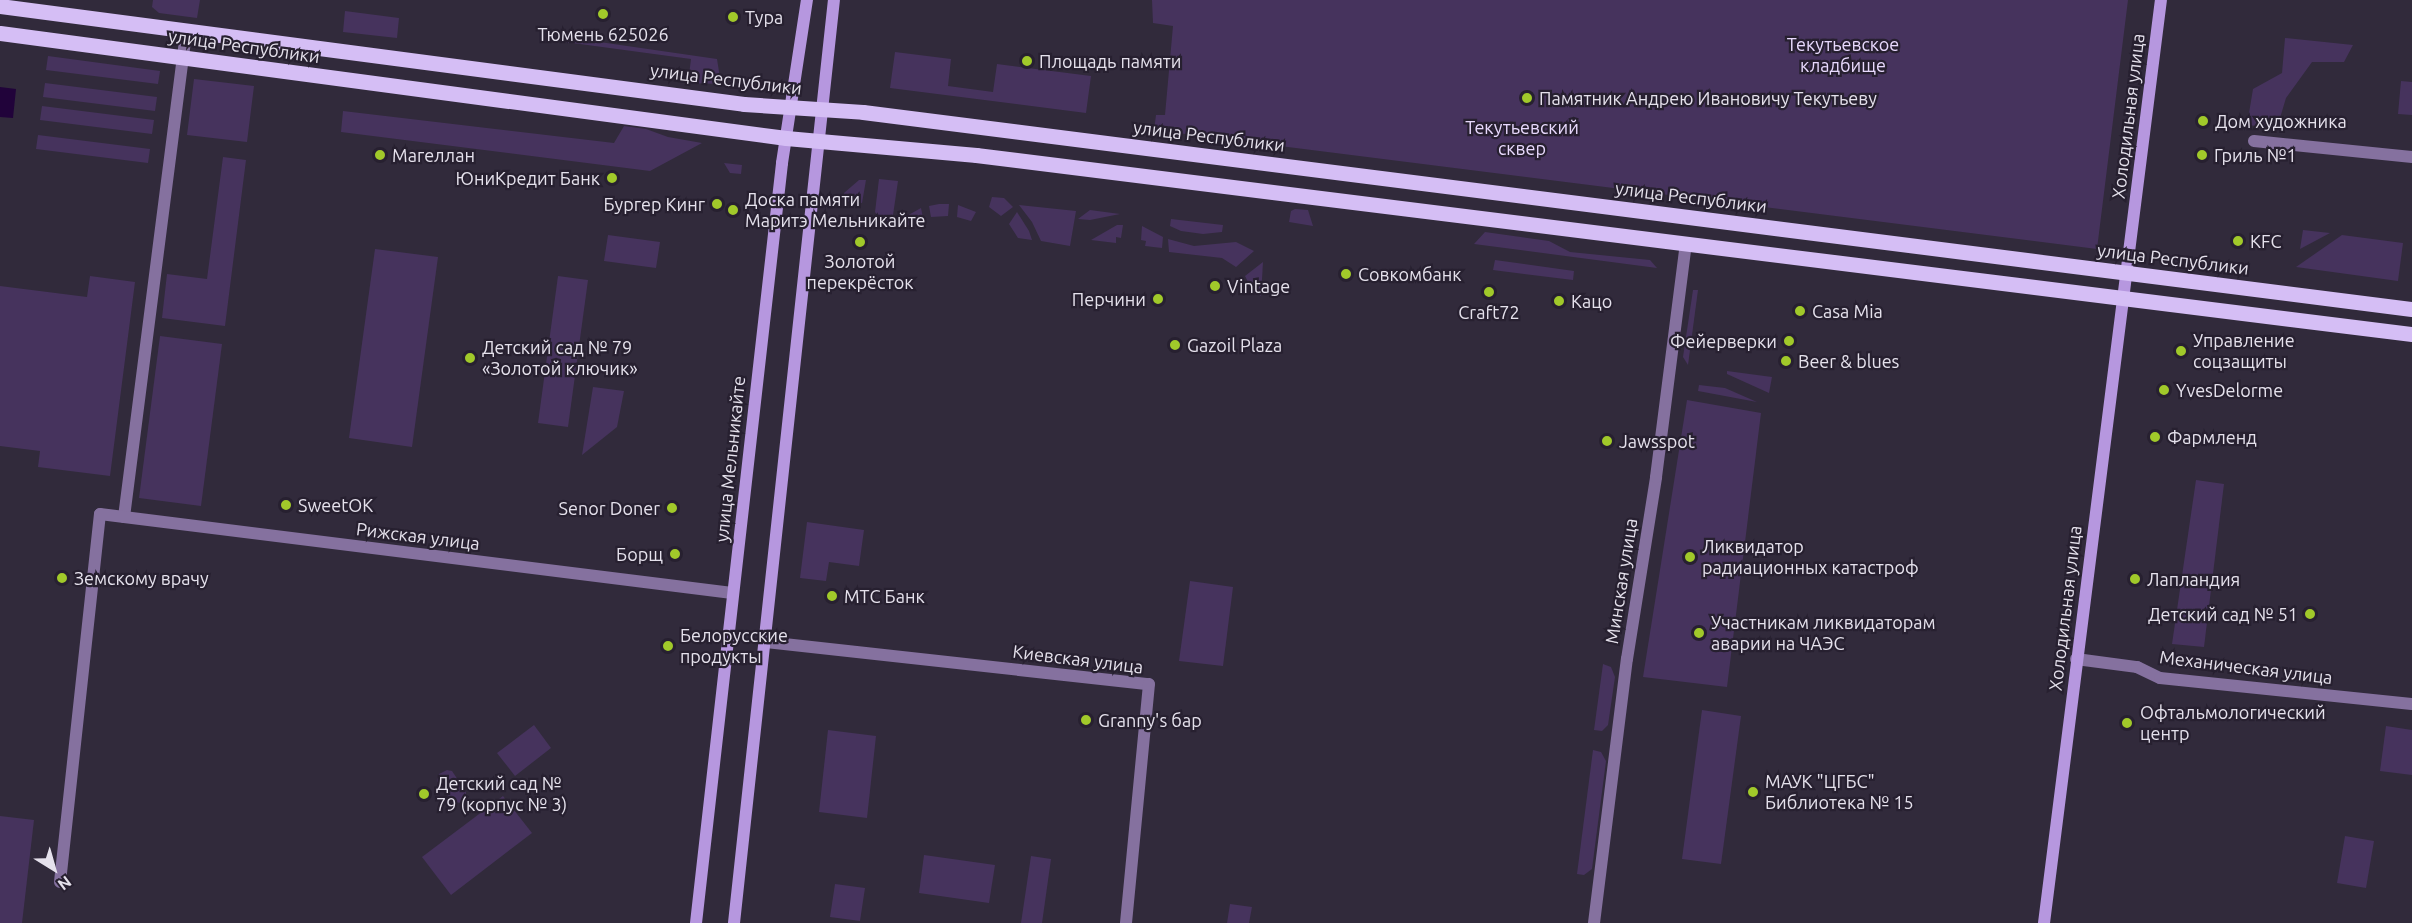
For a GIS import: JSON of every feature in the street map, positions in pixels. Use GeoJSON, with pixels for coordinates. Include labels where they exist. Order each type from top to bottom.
{"type":"FeatureCollection","features":[{"type":"Feature","properties":{"kind":"main road","name":"улица Мельникайте"},"geometry":{"type":"LineString","coordinates":[[696,923],[732,593],[786,138],[807,0]]}},
{"type":"Feature","properties":{"kind":"main road"},"geometry":{"type":"LineString","coordinates":[[734,923],[834,0]]}},
{"type":"Feature","properties":{"kind":"main road","name":"Холодильная улица"},"geometry":{"type":"LineString","coordinates":[[2044,923],[2161,0]]}},
{"type":"Feature","properties":{"kind":"main road","name":"улица Республики"},"geometry":{"type":"LineString","coordinates":[[0,6],[744,104],[863,112],[2412,309]]}},
{"type":"Feature","properties":{"kind":"main road","name":"улица Республики"},"geometry":{"type":"LineString","coordinates":[[0,33],[786,138],[988,156],[2412,334]]}},
{"type":"Feature","properties":{"kind":"street"},"geometry":{"type":"LineString","coordinates":[[123,518],[186,31]]}},
{"type":"Feature","properties":{"kind":"street"},"geometry":{"type":"LineString","coordinates":[[2254,141],[2412,158]]}},
{"type":"Feature","properties":{"kind":"street","name":"Минская улица"},"geometry":{"type":"LineString","coordinates":[[1594,923],[1627,659],[1656,477],[1686,244]]}},
{"type":"Feature","properties":{"kind":"street","name":"Рижская улица"},"geometry":{"type":"LineString","coordinates":[[60,882],[100,514],[732,593]]}},
{"type":"Feature","properties":{"kind":"street","name":"Киевская улица"},"geometry":{"type":"LineString","coordinates":[[766,642],[1149,684],[1126,923]]}},
{"type":"Feature","properties":{"kind":"street","name":"Механическая улица"},"geometry":{"type":"LineString","coordinates":[[2076,659],[2137,667],[2160,678],[2412,704]]}},
{"type":"Feature","properties":{"kind":"green space"},"geometry":{"type":"Polygon","coordinates":[[[153,0],[200,0],[197,18],[159,13],[152,7],[153,0]]]}},
{"type":"Feature","properties":{"kind":"green space"},"geometry":{"type":"Polygon","coordinates":[[[1152,0],[2128,0],[2097,249],[1154,130],[1156,115],[1165,115],[1173,26],[1153,23],[1152,0]]]}},
{"type":"Feature","properties":{"kind":"green space"},"geometry":{"type":"Polygon","coordinates":[[[345,11],[399,18],[397,38],[343,32],[345,11]]]}},
{"type":"Feature","properties":{"kind":"green space"},"geometry":{"type":"Polygon","coordinates":[[[565,37],[717,59],[721,84],[688,83],[691,59],[565,42],[565,37]]]}},
{"type":"Feature","properties":{"kind":"green space"},"geometry":{"type":"Polygon","coordinates":[[[2285,38],[2353,45],[2344,62],[2312,62],[2286,98],[2277,128],[2247,125],[2253,89],[2282,73],[2285,38]]]}},
{"type":"Feature","properties":{"kind":"green space"},"geometry":{"type":"Polygon","coordinates":[[[895,52],[951,59],[948,86],[993,92],[997,64],[1091,76],[1086,113],[890,88],[895,52]]]}},
{"type":"Feature","properties":{"kind":"green space"},"geometry":{"type":"Polygon","coordinates":[[[48,56],[160,71],[158,84],[46,70],[48,56]]]}},
{"type":"Feature","properties":{"kind":"green space"},"geometry":{"type":"Polygon","coordinates":[[[194,79],[254,86],[247,142],[187,135],[194,79]]]}},
{"type":"Feature","properties":{"kind":"green space"},"geometry":{"type":"Polygon","coordinates":[[[2401,81],[2412,82],[2412,115],[2398,114],[2401,81]]]}},
{"type":"Feature","properties":{"kind":"green space"},"geometry":{"type":"Polygon","coordinates":[[[45,83],[157,97],[155,111],[43,97],[45,83]]]}},
{"type":"Feature","properties":{"kind":"green space"},"geometry":{"type":"Polygon","coordinates":[[[42,106],[154,120],[152,134],[40,120],[42,106]]]}},
{"type":"Feature","properties":{"kind":"green space"},"geometry":{"type":"Polygon","coordinates":[[[343,111],[614,143],[624,126],[702,143],[650,171],[341,132],[343,111]]]}},
{"type":"Feature","properties":{"kind":"green space"},"geometry":{"type":"Polygon","coordinates":[[[38,135],[150,149],[148,163],[36,149],[38,135]]]}},
{"type":"Feature","properties":{"kind":"green space"},"geometry":{"type":"Polygon","coordinates":[[[223,157],[246,160],[225,326],[162,318],[167,274],[207,279],[223,157]]]}},
{"type":"Feature","properties":{"kind":"green space"},"geometry":{"type":"Polygon","coordinates":[[[724,163],[742,165],[741,174],[730,173],[724,163]]]}},
{"type":"Feature","properties":{"kind":"green space"},"geometry":{"type":"Polygon","coordinates":[[[879,179],[898,181],[892,222],[881,220],[875,212],[879,179]]]}},
{"type":"Feature","properties":{"kind":"green space"},"geometry":{"type":"Polygon","coordinates":[[[859,180],[866,180],[862,203],[843,201],[844,193],[859,180]]]}},
{"type":"Feature","properties":{"kind":"green space"},"geometry":{"type":"Polygon","coordinates":[[[992,197],[1004,198],[1013,207],[1001,216],[989,207],[992,197]]]}},
{"type":"Feature","properties":{"kind":"green space"},"geometry":{"type":"Polygon","coordinates":[[[949,204],[948,216],[931,217],[929,206],[949,204]]]}},
{"type":"Feature","properties":{"kind":"green space"},"geometry":{"type":"Polygon","coordinates":[[[958,205],[976,212],[971,221],[957,217],[958,205]]]}},
{"type":"Feature","properties":{"kind":"green space"},"geometry":{"type":"Polygon","coordinates":[[[1019,205],[1076,211],[1070,246],[1041,241],[1032,222],[1019,205]]]}},
{"type":"Feature","properties":{"kind":"green space"},"geometry":{"type":"Polygon","coordinates":[[[921,208],[923,218],[909,226],[903,218],[921,208]]]}},
{"type":"Feature","properties":{"kind":"green space"},"geometry":{"type":"Polygon","coordinates":[[[1090,210],[1120,214],[1090,220],[1078,219],[1090,210]]]}},
{"type":"Feature","properties":{"kind":"green space"},"geometry":{"type":"Polygon","coordinates":[[[1308,210],[1313,226],[1289,222],[1291,211],[1308,210]]]}},
{"type":"Feature","properties":{"kind":"green space"},"geometry":{"type":"Polygon","coordinates":[[[1017,212],[1032,240],[1018,238],[1009,224],[1017,212]]]}},
{"type":"Feature","properties":{"kind":"green space"},"geometry":{"type":"Polygon","coordinates":[[[1171,219],[1223,225],[1222,232],[1203,234],[1181,231],[1170,226],[1171,219]]]}},
{"type":"Feature","properties":{"kind":"green space"},"geometry":{"type":"Polygon","coordinates":[[[1117,225],[1123,225],[1121,238],[1116,237],[1116,243],[1091,240],[1117,225]]]}},
{"type":"Feature","properties":{"kind":"green space"},"geometry":{"type":"Polygon","coordinates":[[[1142,226],[1163,237],[1162,248],[1145,246],[1146,241],[1141,240],[1142,226]]]}},
{"type":"Feature","properties":{"kind":"green space"},"geometry":{"type":"Polygon","coordinates":[[[2303,230],[2330,233],[2300,249],[2303,230]]]}},
{"type":"Feature","properties":{"kind":"green space"},"geometry":{"type":"Polygon","coordinates":[[[1485,232],[1549,241],[1570,252],[1650,260],[1657,268],[1474,244],[1485,232]]]}},
{"type":"Feature","properties":{"kind":"green space"},"geometry":{"type":"Polygon","coordinates":[[[608,235],[660,242],[656,268],[604,261],[608,235]]]}},
{"type":"Feature","properties":{"kind":"green space"},"geometry":{"type":"Polygon","coordinates":[[[2342,235],[2403,243],[2398,281],[2296,267],[2342,235]]]}},
{"type":"Feature","properties":{"kind":"green space"},"geometry":{"type":"Polygon","coordinates":[[[1168,239],[1194,246],[1236,242],[1254,251],[1236,267],[1222,258],[1169,252],[1168,239]]]}},
{"type":"Feature","properties":{"kind":"green space"},"geometry":{"type":"Polygon","coordinates":[[[375,249],[438,257],[412,447],[349,438],[375,249]]]}},
{"type":"Feature","properties":{"kind":"green space"},"geometry":{"type":"Polygon","coordinates":[[[1495,260],[1574,271],[1573,280],[1493,270],[1495,260]]]}},
{"type":"Feature","properties":{"kind":"green space"},"geometry":{"type":"Polygon","coordinates":[[[1263,262],[1261,296],[1252,290],[1245,276],[1263,262]]]}},
{"type":"Feature","properties":{"kind":"green space"},"geometry":{"type":"Polygon","coordinates":[[[90,276],[135,282],[110,476],[38,467],[40,451],[0,446],[0,286],[87,297],[90,276]]]}},
{"type":"Feature","properties":{"kind":"green space"},"geometry":{"type":"Polygon","coordinates":[[[558,276],[588,280],[568,427],[538,423],[558,276]]]}},
{"type":"Feature","properties":{"kind":"green space"},"geometry":{"type":"Polygon","coordinates":[[[1693,290],[1698,290],[1688,365],[1683,357],[1693,290]]]}},
{"type":"Feature","properties":{"kind":"green space"},"geometry":{"type":"Polygon","coordinates":[[[160,336],[222,344],[201,506],[139,498],[160,336]]]}},
{"type":"Feature","properties":{"kind":"green space"},"geometry":{"type":"Polygon","coordinates":[[[1727,371],[1772,377],[1769,393],[1727,374],[1727,371]]]}},
{"type":"Feature","properties":{"kind":"green space"},"geometry":{"type":"Polygon","coordinates":[[[1699,385],[1725,388],[1757,402],[1698,391],[1699,385]]]}},
{"type":"Feature","properties":{"kind":"green space"},"geometry":{"type":"Polygon","coordinates":[[[593,387],[624,391],[617,427],[582,455],[593,387]]]}},
{"type":"Feature","properties":{"kind":"green space"},"geometry":{"type":"Polygon","coordinates":[[[1687,400],[1761,413],[1727,687],[1643,677],[1687,400]]]}},
{"type":"Feature","properties":{"kind":"green space"},"geometry":{"type":"Polygon","coordinates":[[[2196,480],[2224,484],[2204,647],[2172,644],[2196,480]]]}},
{"type":"Feature","properties":{"kind":"green space"},"geometry":{"type":"Polygon","coordinates":[[[807,522],[864,530],[859,566],[829,562],[826,581],[800,578],[807,522]]]}},
{"type":"Feature","properties":{"kind":"green space"},"geometry":{"type":"Polygon","coordinates":[[[1190,581],[1233,587],[1223,666],[1179,661],[1190,581]]]}},
{"type":"Feature","properties":{"kind":"green space"},"geometry":{"type":"Polygon","coordinates":[[[1603,664],[1611,667],[1615,677],[1608,725],[1602,731],[1594,730],[1603,664]]]}},
{"type":"Feature","properties":{"kind":"green space"},"geometry":{"type":"Polygon","coordinates":[[[1702,710],[1741,716],[1721,864],[1682,859],[1702,710]]]}},
{"type":"Feature","properties":{"kind":"green space"},"geometry":{"type":"Polygon","coordinates":[[[534,725],[551,748],[515,776],[497,753],[534,725]]]}},
{"type":"Feature","properties":{"kind":"green space"},"geometry":{"type":"Polygon","coordinates":[[[2386,726],[2412,730],[2412,775],[2380,771],[2386,726]]]}},
{"type":"Feature","properties":{"kind":"green space"},"geometry":{"type":"Polygon","coordinates":[[[828,730],[876,736],[867,818],[819,812],[828,730]]]}},
{"type":"Feature","properties":{"kind":"green space"},"geometry":{"type":"Polygon","coordinates":[[[1593,750],[1601,752],[1606,761],[1592,869],[1584,875],[1577,874],[1593,750]]]}},
{"type":"Feature","properties":{"kind":"green space"},"geometry":{"type":"Polygon","coordinates":[[[447,770],[452,771],[466,792],[466,800],[462,803],[453,802],[437,781],[439,774],[447,770]]]}},
{"type":"Feature","properties":{"kind":"green space"},"geometry":{"type":"Polygon","coordinates":[[[503,796],[532,833],[451,895],[422,857],[503,796]]]}},
{"type":"Feature","properties":{"kind":"green space"},"geometry":{"type":"Polygon","coordinates":[[[0,816],[34,820],[22,923],[0,923],[0,816]]]}},
{"type":"Feature","properties":{"kind":"green space"},"geometry":{"type":"Polygon","coordinates":[[[2345,836],[2374,841],[2366,888],[2337,883],[2345,836]]]}},
{"type":"Feature","properties":{"kind":"green space"},"geometry":{"type":"Polygon","coordinates":[[[924,855],[995,865],[989,903],[919,893],[924,855]]]}},
{"type":"Feature","properties":{"kind":"green space"},"geometry":{"type":"Polygon","coordinates":[[[1031,856],[1051,859],[1042,923],[1021,923],[1031,856]]]}},
{"type":"Feature","properties":{"kind":"green space"},"geometry":{"type":"Polygon","coordinates":[[[835,884],[865,888],[860,921],[830,917],[835,884]]]}},
{"type":"Feature","properties":{"kind":"green space"},"geometry":{"type":"Polygon","coordinates":[[[1230,904],[1252,907],[1249,923],[1227,923],[1230,904]]]}},
{"type":"Feature","properties":{"kind":"shaded area"},"geometry":{"type":"Polygon","coordinates":[[[0,87],[16,89],[13,118],[0,117],[0,87]]]}},
{"type":"Feature","properties":{"kind":"place","name":"Тюмень 625026"},"geometry":{"type":"Point","coordinates":[603,14]}},
{"type":"Feature","properties":{"kind":"place","name":"Тура"},"geometry":{"type":"Point","coordinates":[733,17]}},
{"type":"Feature","properties":{"kind":"place","name":"Площадь памяти"},"geometry":{"type":"Point","coordinates":[1027,61]}},
{"type":"Feature","properties":{"kind":"place","name":"Памятник Андрею Ивановичу Текутьеву"},"geometry":{"type":"Point","coordinates":[1527,98]}},
{"type":"Feature","properties":{"kind":"place","name":"Дом художника"},"geometry":{"type":"Point","coordinates":[2203,121]}},
{"type":"Feature","properties":{"kind":"place","name":"Магеллан"},"geometry":{"type":"Point","coordinates":[380,155]}},
{"type":"Feature","properties":{"kind":"place","name":"Гриль №1"},"geometry":{"type":"Point","coordinates":[2202,155]}},
{"type":"Feature","properties":{"kind":"place","name":"ЮниКредит Банк"},"geometry":{"type":"Point","coordinates":[612,178]}},
{"type":"Feature","properties":{"kind":"place","name":"Бургер Кинг"},"geometry":{"type":"Point","coordinates":[717,204]}},
{"type":"Feature","properties":{"kind":"place","name":"Доска памяти Маритэ Мельникайте"},"geometry":{"type":"Point","coordinates":[733,210]}},
{"type":"Feature","properties":{"kind":"place","name":"KFC"},"geometry":{"type":"Point","coordinates":[2238,241]}},
{"type":"Feature","properties":{"kind":"place","name":"Золотой перекрёсток"},"geometry":{"type":"Point","coordinates":[860,242]}},
{"type":"Feature","properties":{"kind":"place","name":"Совкомбанк"},"geometry":{"type":"Point","coordinates":[1346,274]}},
{"type":"Feature","properties":{"kind":"place","name":"Vintage"},"geometry":{"type":"Point","coordinates":[1215,286]}},
{"type":"Feature","properties":{"kind":"place","name":"Craft72"},"geometry":{"type":"Point","coordinates":[1489,292]}},
{"type":"Feature","properties":{"kind":"place","name":"Перчини"},"geometry":{"type":"Point","coordinates":[1158,299]}},
{"type":"Feature","properties":{"kind":"place","name":"Кацо"},"geometry":{"type":"Point","coordinates":[1559,301]}},
{"type":"Feature","properties":{"kind":"place","name":"Casa Mia"},"geometry":{"type":"Point","coordinates":[1800,311]}},
{"type":"Feature","properties":{"kind":"place","name":"Фейерверки"},"geometry":{"type":"Point","coordinates":[1789,341]}},
{"type":"Feature","properties":{"kind":"place","name":"Gazoil Plaza"},"geometry":{"type":"Point","coordinates":[1175,345]}},
{"type":"Feature","properties":{"kind":"place","name":"Управление соцзащиты"},"geometry":{"type":"Point","coordinates":[2181,351]}},
{"type":"Feature","properties":{"kind":"place","name":"Детский сад № 79 «Золотой ключик»"},"geometry":{"type":"Point","coordinates":[470,358]}},
{"type":"Feature","properties":{"kind":"place","name":"Beer & blues"},"geometry":{"type":"Point","coordinates":[1786,361]}},
{"type":"Feature","properties":{"kind":"place","name":"YvesDelorme"},"geometry":{"type":"Point","coordinates":[2164,390]}},
{"type":"Feature","properties":{"kind":"place","name":"Фармленд"},"geometry":{"type":"Point","coordinates":[2155,437]}},
{"type":"Feature","properties":{"kind":"place","name":"Jawsspot"},"geometry":{"type":"Point","coordinates":[1607,441]}},
{"type":"Feature","properties":{"kind":"place","name":"SweetOK"},"geometry":{"type":"Point","coordinates":[286,505]}},
{"type":"Feature","properties":{"kind":"place","name":"Senor Doner"},"geometry":{"type":"Point","coordinates":[672,508]}},
{"type":"Feature","properties":{"kind":"place","name":"Борщ"},"geometry":{"type":"Point","coordinates":[675,554]}},
{"type":"Feature","properties":{"kind":"place","name":"Ликвидатор радиационных катастроф"},"geometry":{"type":"Point","coordinates":[1690,557]}},
{"type":"Feature","properties":{"kind":"place","name":"Земскому врачу"},"geometry":{"type":"Point","coordinates":[62,578]}},
{"type":"Feature","properties":{"kind":"place","name":"Лапландия"},"geometry":{"type":"Point","coordinates":[2135,579]}},
{"type":"Feature","properties":{"kind":"place","name":"МТС Банк"},"geometry":{"type":"Point","coordinates":[832,596]}},
{"type":"Feature","properties":{"kind":"place","name":"Детский сад № 51"},"geometry":{"type":"Point","coordinates":[2310,614]}},
{"type":"Feature","properties":{"kind":"place","name":"Участникам ликвидаторам аварии на ЧАЭС"},"geometry":{"type":"Point","coordinates":[1699,633]}},
{"type":"Feature","properties":{"kind":"place","name":"Белорусские продукты"},"geometry":{"type":"Point","coordinates":[668,646]}},
{"type":"Feature","properties":{"kind":"place","name":"Granny's бар"},"geometry":{"type":"Point","coordinates":[1086,720]}},
{"type":"Feature","properties":{"kind":"place","name":"Офтальмологический центр"},"geometry":{"type":"Point","coordinates":[2127,723]}},
{"type":"Feature","properties":{"kind":"place","name":"МАУК \"ЦГБС\" Библиотека № 15"},"geometry":{"type":"Point","coordinates":[1753,792]}},
{"type":"Feature","properties":{"kind":"place","name":"Детский сад № 79 (корпус № 3)"},"geometry":{"type":"Point","coordinates":[424,794]}},
{"type":"Feature","properties":{"kind":"park label","name":"Текутьевское кладбище"},"geometry":{"type":"Point","coordinates":[1843,55]}},
{"type":"Feature","properties":{"kind":"park label","name":"Текутьевский сквер"},"geometry":{"type":"Point","coordinates":[1522,138]}}]}
